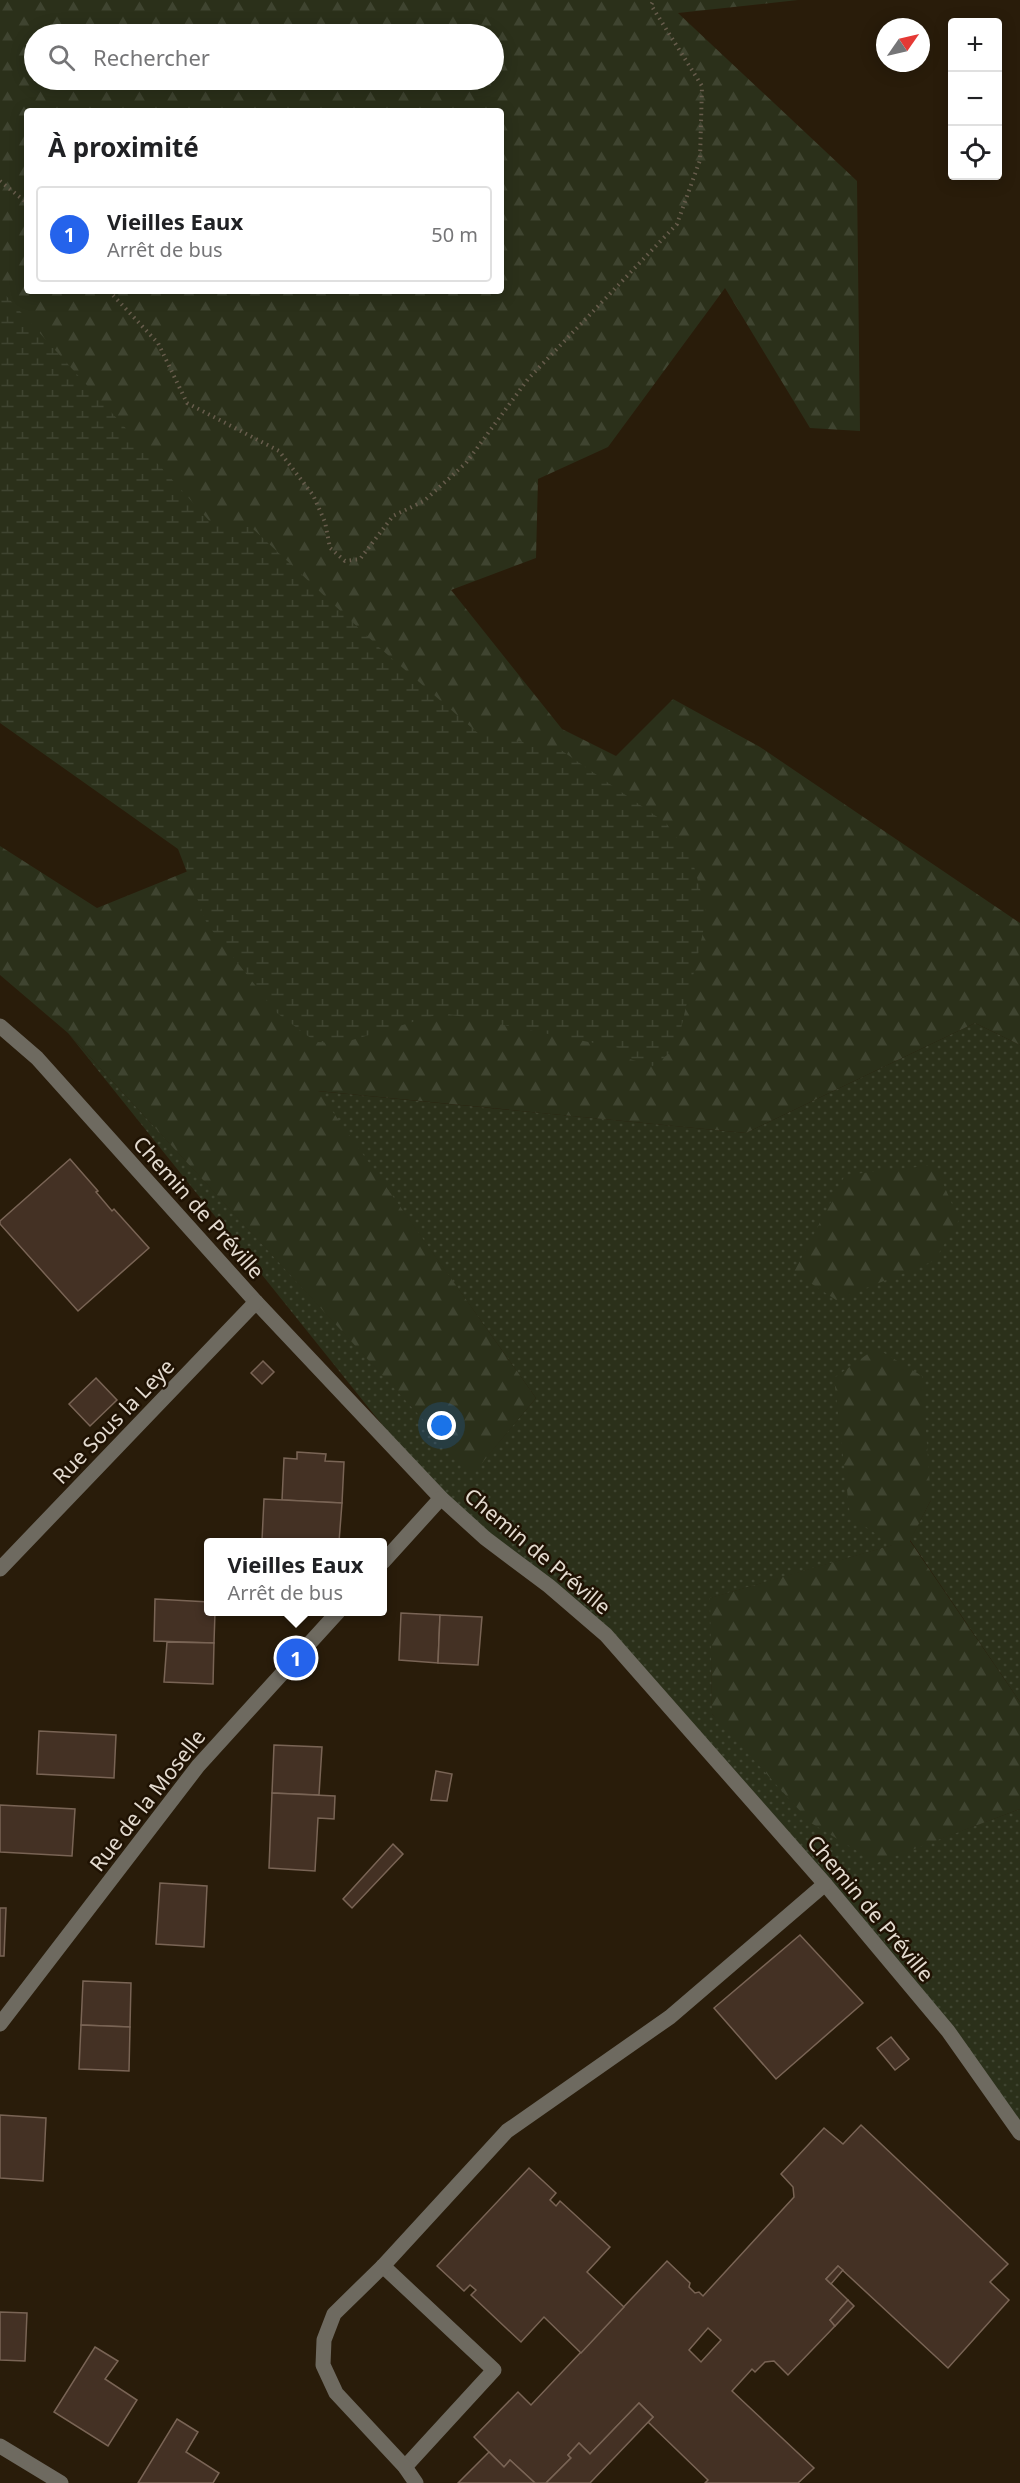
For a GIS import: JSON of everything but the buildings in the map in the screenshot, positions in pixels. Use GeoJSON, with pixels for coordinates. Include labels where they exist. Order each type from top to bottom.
{"type":"FeatureCollection","features":[{"type":"Feature","properties":{"kind":"street","name":"Chemin de Préville"},"geometry":{"type":"LineString","coordinates":[[0,1026],[37,1058],[256,1302],[441,1498],[485,1538],[549,1586],[606,1635],[825,1884],[948,2031],[1020,2133]]}},
{"type":"Feature","properties":{"kind":"street","name":"Rue Sous la Leye"},"geometry":{"type":"LineString","coordinates":[[0,1569],[256,1302]]}},
{"type":"Feature","properties":{"kind":"street"},"geometry":{"type":"LineString","coordinates":[[387,1558],[441,1498]]}},
{"type":"Feature","properties":{"kind":"street","name":"Rue de la Moselle"},"geometry":{"type":"LineString","coordinates":[[0,2024],[198,1766],[333,1616]]}},
{"type":"Feature","properties":{"kind":"street"},"geometry":{"type":"LineString","coordinates":[[416,2483],[405,2467],[336,2393],[323,2365],[324,2340],[334,2314],[383,2266],[507,2131],[670,2017],[825,1884]]}},
{"type":"Feature","properties":{"kind":"street"},"geometry":{"type":"LineString","coordinates":[[383,2266],[494,2370],[405,2467]]}},
{"type":"Feature","properties":{"kind":"street"},"geometry":{"type":"LineString","coordinates":[[0,2446],[61,2483]]}},
{"type":"Feature","properties":{"kind":"path"},"geometry":{"type":"LineString","coordinates":[[112,294],[158,343],[187,403],[279,451],[313,495],[325,522],[330,548],[345,561],[360,559],[393,516],[424,501],[466,463],[528,379],[677,224],[700,160],[702,86],[651,5],[654,0]]}},
{"type":"Feature","properties":{"kind":"path"},"geometry":{"type":"LineString","coordinates":[[0,181],[24,201]]}},
{"type":"Feature","properties":{"kind":"green space"},"geometry":{"type":"Polygon","coordinates":[[[0,0],[798,0],[678,13],[857,181],[860,431],[810,428],[725,288],[608,447],[538,479],[536,558],[451,590],[562,729],[616,756],[673,699],[760,747],[1020,923],[1020,1045],[975,1023],[746,1133],[318,1091],[536,1398],[473,1474],[68,1033],[0,975],[0,846],[97,908],[282,833],[0,379],[0,0]]]}},
{"type":"Feature","properties":{"kind":"green space"},"geometry":{"type":"Polygon","coordinates":[[[0,289],[214,526],[251,527],[381,649],[479,734],[558,748],[666,823],[692,859],[707,915],[680,1033],[671,1052],[653,1066],[626,1058],[619,1048],[443,1013],[342,1043],[316,1042],[277,1013],[207,924],[178,849],[0,723],[0,289]]]}},
{"type":"Feature","properties":{"kind":"green space"},"geometry":{"type":"Polygon","coordinates":[[[975,1023],[1020,1045],[1020,1702],[910,1540],[931,1500],[893,1545],[711,1598],[712,1714],[877,1862],[1020,1809],[1020,2133],[948,2030],[633,1665],[441,1498],[68,1033],[473,1473],[536,1398],[317,1091],[746,1133],[975,1023]]]}},
{"type":"Feature","properties":{"kind":"green space"},"geometry":{"type":"Polygon","coordinates":[[[935,1165],[959,1220],[934,1261],[836,1300],[794,1272],[845,1175],[935,1165]]]}},
{"type":"Feature","properties":{"kind":"green space"},"geometry":{"type":"Polygon","coordinates":[[[876,1348],[922,1376],[931,1500],[910,1541],[1020,1702],[1020,1809],[877,1863],[811,1823],[712,1714],[710,1598],[892,1545],[850,1516],[834,1378],[876,1348]]]}},
{"type":"Feature","properties":{"kind":"place","name":"Vieilles Eaux"},"geometry":{"type":"Point","coordinates":[296,1658]}}]}
